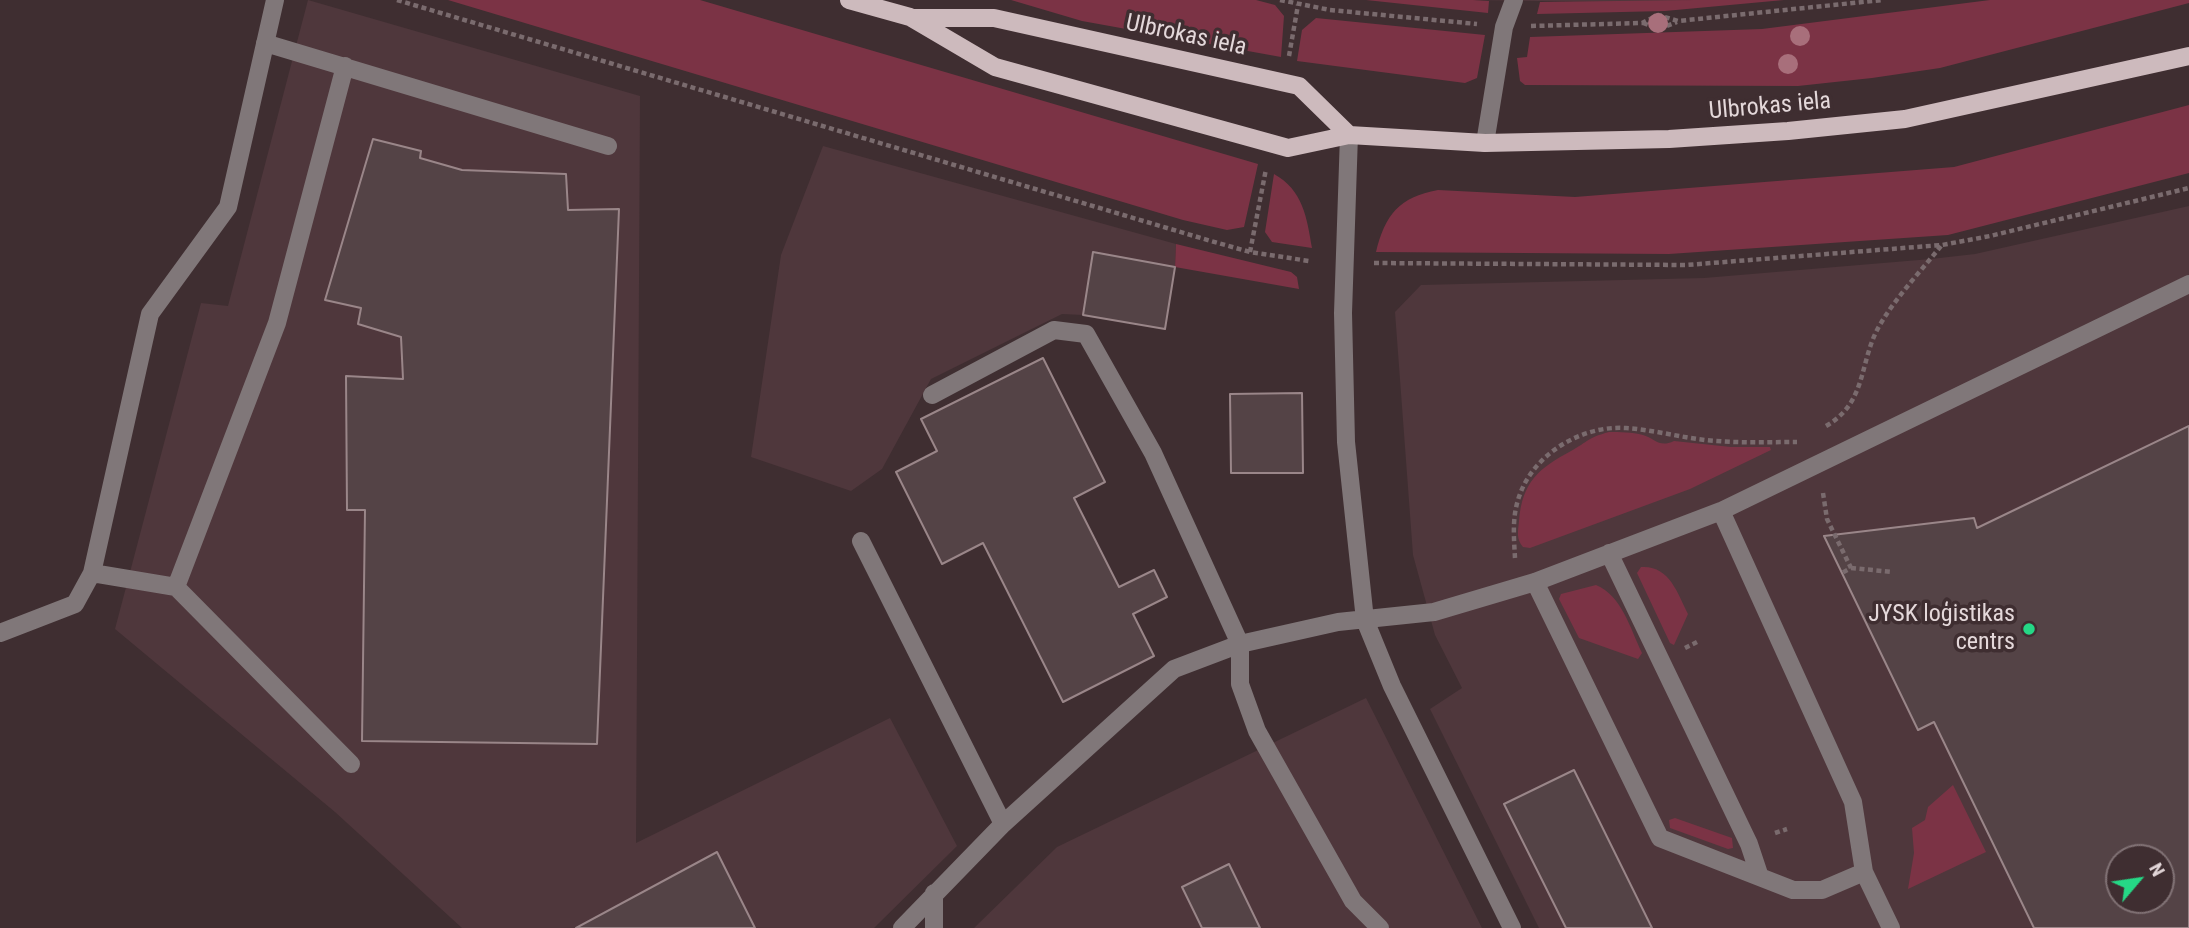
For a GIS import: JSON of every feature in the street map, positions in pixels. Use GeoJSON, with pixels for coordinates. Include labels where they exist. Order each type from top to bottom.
{"type":"FeatureCollection","features":[{"type":"Feature","properties":{"kind":"main road","name":"Ulbrokas iela"},"geometry":{"type":"LineString","coordinates":[[849,0],[910,18],[995,67],[1287,148],[1349,135],[1485,143],[1669,139],[1788,131],[1905,119],[2189,56]]}},
{"type":"Feature","properties":{"kind":"main road","name":"Ulbrokas iela"},"geometry":{"type":"LineString","coordinates":[[910,18],[994,18],[1299,86],[1349,135]]}},
{"type":"Feature","properties":{"kind":"street"},"geometry":{"type":"LineString","coordinates":[[0,633],[75,604],[92,573],[150,314],[228,206],[275,0]]}},
{"type":"Feature","properties":{"kind":"street"},"geometry":{"type":"LineString","coordinates":[[1485,143],[1504,27],[1514,0]]}},
{"type":"Feature","properties":{"kind":"street"},"geometry":{"type":"LineString","coordinates":[[265,43],[608,146]]}},
{"type":"Feature","properties":{"kind":"street"},"geometry":{"type":"LineString","coordinates":[[176,587],[276,323],[345,66]]}},
{"type":"Feature","properties":{"kind":"street"},"geometry":{"type":"LineString","coordinates":[[1349,135],[1343,313],[1346,442],[1365,620],[1392,686],[1512,928]]}},
{"type":"Feature","properties":{"kind":"street"},"geometry":{"type":"LineString","coordinates":[[902,928],[1003,824],[1174,669],[1240,644],[1338,622],[1434,612],[1535,582],[1609,554],[1721,511],[2189,284]]}},
{"type":"Feature","properties":{"kind":"street"},"geometry":{"type":"LineString","coordinates":[[932,395],[1055,330],[1086,334],[1153,453],[1240,644],[1240,684],[1257,731],[1353,901],[1380,928]]}},
{"type":"Feature","properties":{"kind":"street"},"geometry":{"type":"LineString","coordinates":[[1721,511],[1853,802],[1864,872],[1891,928]]}},
{"type":"Feature","properties":{"kind":"street"},"geometry":{"type":"LineString","coordinates":[[861,541],[1003,824]]}},
{"type":"Feature","properties":{"kind":"street"},"geometry":{"type":"LineString","coordinates":[[1609,554],[1749,844],[1760,877]]}},
{"type":"Feature","properties":{"kind":"street"},"geometry":{"type":"LineString","coordinates":[[92,573],[176,587],[351,764]]}},
{"type":"Feature","properties":{"kind":"street"},"geometry":{"type":"LineString","coordinates":[[1535,582],[1660,838],[1793,890],[1822,890],[1864,872]]}},
{"type":"Feature","properties":{"kind":"street"},"geometry":{"type":"LineString","coordinates":[[934,893],[934,928]]}},
{"type":"Feature","properties":{"kind":"path"},"geometry":{"type":"LineString","coordinates":[[397,0],[1250,252],[1309,261]]}},
{"type":"Feature","properties":{"kind":"path"},"geometry":{"type":"LineString","coordinates":[[1280,0],[1298,5],[1504,27],[1642,23],[1659,29],[1678,21],[1882,0]]}},
{"type":"Feature","properties":{"kind":"path"},"geometry":{"type":"LineString","coordinates":[[1288,59],[1298,5]]}},
{"type":"Feature","properties":{"kind":"path"},"geometry":{"type":"LineString","coordinates":[[1642,23],[1658,15],[1678,21]]}},
{"type":"Feature","properties":{"kind":"path"},"geometry":{"type":"LineString","coordinates":[[1250,252],[1266,168]]}},
{"type":"Feature","properties":{"kind":"path"},"geometry":{"type":"LineString","coordinates":[[1374,263],[1686,265],[1942,244],[1990,236],[2189,188]]}},
{"type":"Feature","properties":{"kind":"path"},"geometry":{"type":"LineString","coordinates":[[1822,428],[1833,422],[1858,392],[1881,323],[1942,244]]}},
{"type":"Feature","properties":{"kind":"path"},"geometry":{"type":"LineString","coordinates":[[1515,558],[1514,523],[1518,499],[1527,479],[1544,459],[1577,436],[1599,429],[1624,428],[1717,442],[1800,442],[1821,484],[1827,519],[1851,568]]}},
{"type":"Feature","properties":{"kind":"path"},"geometry":{"type":"LineString","coordinates":[[1840,574],[1851,568],[1893,572]]}},
{"type":"Feature","properties":{"kind":"shaded area"},"geometry":{"type":"Polygon","coordinates":[[[308,0],[640,96],[636,843],[890,718],[957,846],[874,928],[462,928],[335,812],[115,629],[201,303],[228,306],[308,0]]]}},
{"type":"Feature","properties":{"kind":"shaded area"},"geometry":{"type":"Polygon","coordinates":[[[448,0],[700,0],[1258,164],[1244,227],[1227,230],[1183,220],[448,0]]]}},
{"type":"Feature","properties":{"kind":"shaded area"},"geometry":{"type":"Polygon","coordinates":[[[1011,0],[1256,0],[1275,5],[1284,16],[1281,57],[1082,21],[1011,0]]]}},
{"type":"Feature","properties":{"kind":"shaded area"},"geometry":{"type":"Polygon","coordinates":[[[1366,0],[1473,0],[1489,1],[1488,13],[1366,0]]]}},
{"type":"Feature","properties":{"kind":"shaded area"},"geometry":{"type":"Polygon","coordinates":[[[1473,0],[1693,0],[1665,3],[1473,0]]]}},
{"type":"Feature","properties":{"kind":"shaded area"},"geometry":{"type":"Polygon","coordinates":[[[1784,0],[1665,11],[1537,14],[1540,2],[1784,0]]]}},
{"type":"Feature","properties":{"kind":"shaded area"},"geometry":{"type":"Polygon","coordinates":[[[1990,0],[2189,0],[2189,3],[1940,68],[1872,78],[1798,86],[1525,85],[1520,81],[1517,58],[1527,57],[1530,37],[1762,29],[1990,0]]]}},
{"type":"Feature","properties":{"kind":"shaded area"},"geometry":{"type":"Polygon","coordinates":[[[1316,18],[1485,35],[1477,78],[1465,83],[1297,61],[1302,30],[1316,18]]]}},
{"type":"Feature","properties":{"kind":"shaded area"},"geometry":{"type":"Polygon","coordinates":[[[2189,105],[2189,173],[1948,235],[1669,254],[1376,252],[1384,228],[1396,210],[1413,197],[1438,190],[1575,197],[1954,167],[2189,105]]]}},
{"type":"Feature","properties":{"kind":"shaded area"},"geometry":{"type":"Polygon","coordinates":[[[823,146],[1176,244],[1175,267],[1093,253],[1083,315],[1062,314],[931,379],[882,469],[851,491],[751,457],[781,255],[823,146]]]}},
{"type":"Feature","properties":{"kind":"shaded area"},"geometry":{"type":"Polygon","coordinates":[[[1274,174],[1291,188],[1302,206],[1312,248],[1272,242],[1265,232],[1274,174]]]}},
{"type":"Feature","properties":{"kind":"shaded area"},"geometry":{"type":"Polygon","coordinates":[[[2189,206],[2189,928],[1539,928],[1430,709],[1462,688],[1435,635],[1413,555],[1395,312],[1421,285],[1704,278],[1975,254],[2189,206]]]}},
{"type":"Feature","properties":{"kind":"shaded area"},"geometry":{"type":"Polygon","coordinates":[[[1176,244],[1291,272],[1297,277],[1299,289],[1175,267],[1176,244]]]}},
{"type":"Feature","properties":{"kind":"shaded area"},"geometry":{"type":"Polygon","coordinates":[[[1609,432],[1639,434],[1661,443],[1674,441],[1731,447],[1770,447],[1771,450],[1690,489],[1530,548],[1523,547],[1518,535],[1521,507],[1528,486],[1541,470],[1560,457],[1592,438],[1609,432]]]}},
{"type":"Feature","properties":{"kind":"shaded area"},"geometry":{"type":"Polygon","coordinates":[[[1641,567],[1659,570],[1665,575],[1676,589],[1688,614],[1674,645],[1670,643],[1637,573],[1641,567]]]}},
{"type":"Feature","properties":{"kind":"shaded area"},"geometry":{"type":"Polygon","coordinates":[[[1596,585],[1605,590],[1619,605],[1642,653],[1638,659],[1579,638],[1559,599],[1561,594],[1596,585]]]}},
{"type":"Feature","properties":{"kind":"shaded area"},"geometry":{"type":"Polygon","coordinates":[[[1366,698],[1482,928],[974,928],[1057,847],[1366,698]]]}},
{"type":"Feature","properties":{"kind":"shaded area"},"geometry":{"type":"Polygon","coordinates":[[[1953,785],[1986,852],[1908,889],[1914,853],[1912,828],[1925,820],[1928,807],[1953,785]]]}},
{"type":"Feature","properties":{"kind":"shaded area"},"geometry":{"type":"Polygon","coordinates":[[[1675,818],[1732,838],[1733,848],[1728,849],[1670,828],[1669,820],[1675,818]]]}},
{"type":"Feature","properties":{"kind":"building"},"geometry":{"type":"Polygon","coordinates":[[[373,139],[421,151],[420,158],[462,170],[566,174],[568,210],[619,209],[597,744],[362,741],[365,510],[347,510],[346,376],[403,379],[401,337],[358,324],[361,308],[325,300],[373,139]]]}},
{"type":"Feature","properties":{"kind":"building"},"geometry":{"type":"Polygon","coordinates":[[[1093,252],[1175,267],[1165,329],[1083,315],[1093,252]]]}},
{"type":"Feature","properties":{"kind":"building"},"geometry":{"type":"Polygon","coordinates":[[[1043,358],[1105,482],[1074,498],[1119,587],[1154,570],[1167,597],[1133,614],[1154,656],[1063,702],[983,543],[942,564],[896,472],[937,451],[921,419],[1043,358]]]}},
{"type":"Feature","properties":{"kind":"building"},"geometry":{"type":"Polygon","coordinates":[[[1302,393],[1303,473],[1231,473],[1230,394],[1302,393]]]}},
{"type":"Feature","properties":{"kind":"building","name":"JYSK loģistikas centrs"},"geometry":{"type":"Polygon","coordinates":[[[2189,426],[2189,928],[2034,928],[1934,722],[1918,730],[1824,536],[1974,518],[1977,528],[2189,426]]]}},
{"type":"Feature","properties":{"kind":"building"},"geometry":{"type":"Polygon","coordinates":[[[1574,770],[1652,928],[1566,928],[1504,804],[1574,770]]]}},
{"type":"Feature","properties":{"kind":"building"},"geometry":{"type":"Polygon","coordinates":[[[717,852],[755,928],[576,928],[717,852]]]}},
{"type":"Feature","properties":{"kind":"building"},"geometry":{"type":"Polygon","coordinates":[[[1229,864],[1260,928],[1202,928],[1182,887],[1229,864]]]}},
{"type":"Feature","properties":{"kind":"place","name":"JYSK loģistikas centrs"},"geometry":{"type":"Point","coordinates":[2029,629]}}]}
